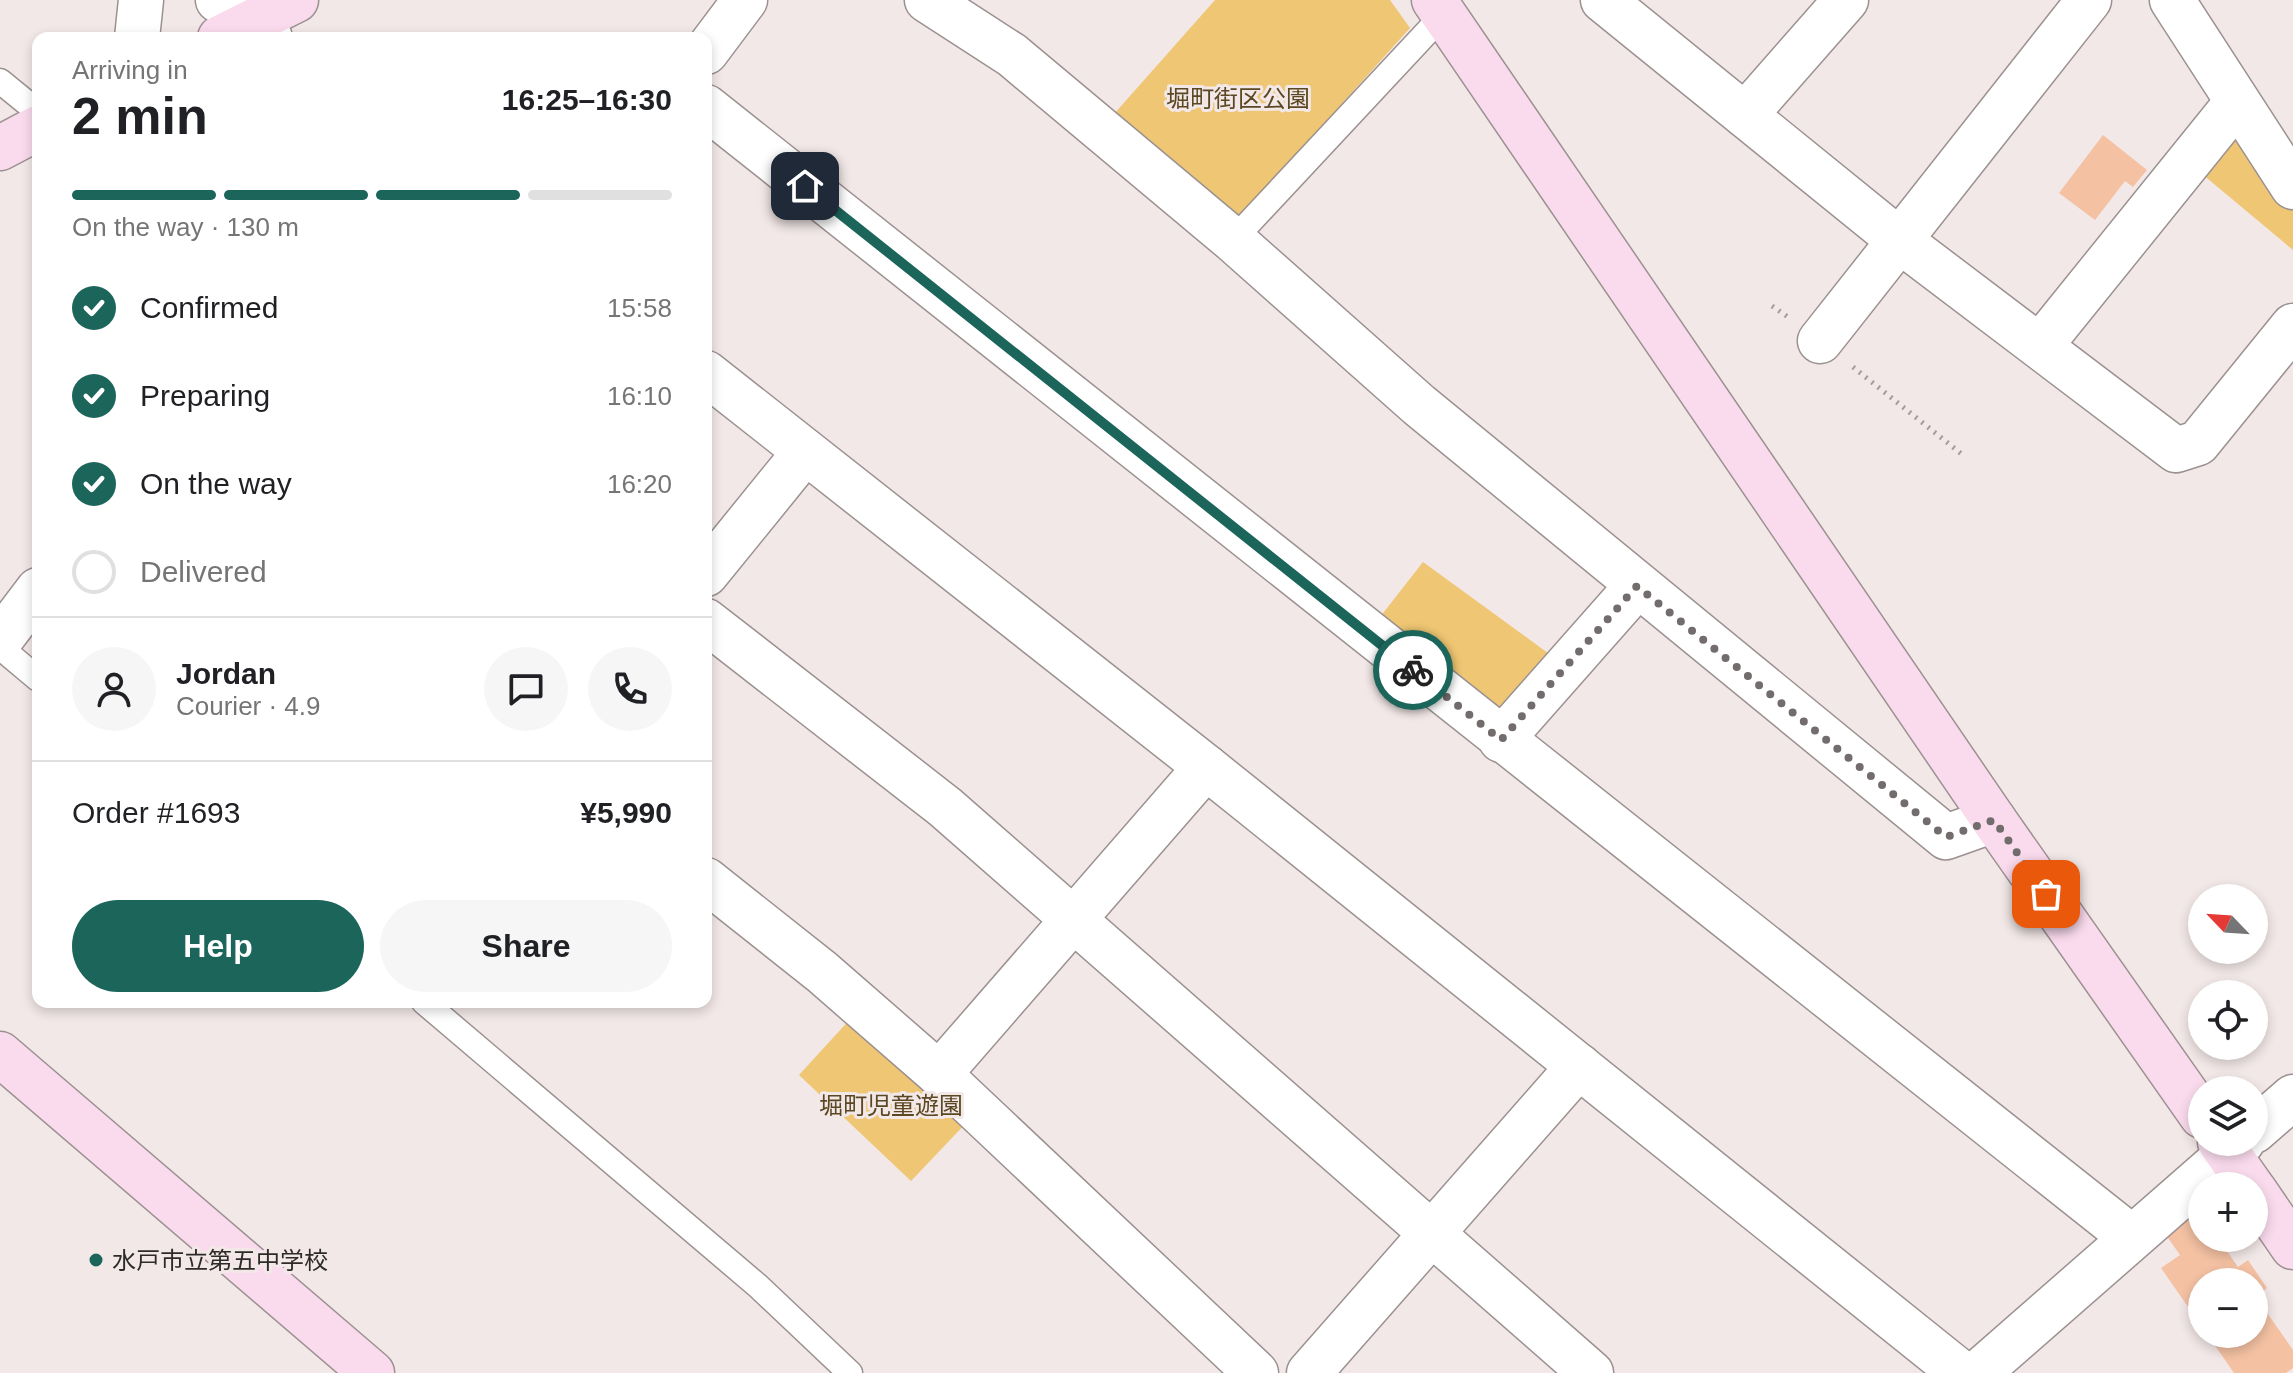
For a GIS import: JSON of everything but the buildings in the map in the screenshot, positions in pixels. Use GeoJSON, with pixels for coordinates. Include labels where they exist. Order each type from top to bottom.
{"type":"FeatureCollection","features":[{"type":"Feature","properties":{"kind":"street"},"geometry":{"type":"LineString","coordinates":[[138,32],[141,0]]}},
{"type":"Feature","properties":{"kind":"street"},"geometry":{"type":"LineString","coordinates":[[240,25],[296,0]]}},
{"type":"Feature","properties":{"kind":"street"},"geometry":{"type":"LineString","coordinates":[[712,44],[745,0]]}},
{"type":"Feature","properties":{"kind":"street"},"geometry":{"type":"LineString","coordinates":[[927,0],[1012,55],[1233,240],[1419,405],[1946,837],[1994,820]]}},
{"type":"Feature","properties":{"kind":"street"},"geometry":{"type":"LineString","coordinates":[[1603,0],[1899,240],[2176,450],[2198,443],[2293,326]]}},
{"type":"Feature","properties":{"kind":"street"},"geometry":{"type":"LineString","coordinates":[[1745,115],[1846,0]]}},
{"type":"Feature","properties":{"kind":"street"},"geometry":{"type":"LineString","coordinates":[[1820,341],[2089,0]]}},
{"type":"Feature","properties":{"kind":"street"},"geometry":{"type":"LineString","coordinates":[[2172,0],[2293,187]]}},
{"type":"Feature","properties":{"kind":"street"},"geometry":{"type":"LineString","coordinates":[[1445,5],[1994,820],[2188,1096]]}},
{"type":"Feature","properties":{"kind":"street"},"geometry":{"type":"LineString","coordinates":[[2040,346],[2237,102]]}},
{"type":"Feature","properties":{"kind":"street"},"geometry":{"type":"LineString","coordinates":[[712,112],[2131,1237]]}},
{"type":"Feature","properties":{"kind":"street"},"geometry":{"type":"LineString","coordinates":[[0,148],[32,131]]}},
{"type":"Feature","properties":{"kind":"street"},"geometry":{"type":"LineString","coordinates":[[712,378],[1206,767],[1961,1373]]}},
{"type":"Feature","properties":{"kind":"street"},"geometry":{"type":"LineString","coordinates":[[712,567],[805,452]]}},
{"type":"Feature","properties":{"kind":"street"},"geometry":{"type":"LineString","coordinates":[[1501,740],[1637,586]]}},
{"type":"Feature","properties":{"kind":"street"},"geometry":{"type":"LineString","coordinates":[[0,640],[32,598]]}},
{"type":"Feature","properties":{"kind":"street"},"geometry":{"type":"LineString","coordinates":[[712,626],[945,807],[1591,1373]]}},
{"type":"Feature","properties":{"kind":"street"},"geometry":{"type":"LineString","coordinates":[[939,1074],[1206,767]]}},
{"type":"Feature","properties":{"kind":"street"},"geometry":{"type":"LineString","coordinates":[[712,885],[822,972],[939,1074],[1256,1373]]}},
{"type":"Feature","properties":{"kind":"street"},"geometry":{"type":"LineString","coordinates":[[0,1054],[372,1373]]}},
{"type":"Feature","properties":{"kind":"street"},"geometry":{"type":"LineString","coordinates":[[1309,1373],[1579,1066]]}},
{"type":"Feature","properties":{"kind":"street"},"geometry":{"type":"LineString","coordinates":[[1978,1373],[2131,1237],[2242,1158],[2293,1097]]}},
{"type":"Feature","properties":{"kind":"street"},"geometry":{"type":"LineString","coordinates":[[2242,1158],[2293,1247]]}},
{"type":"Feature","properties":{"kind":"lane"},"geometry":{"type":"LineString","coordinates":[[1233,240],[1445,5]]}},
{"type":"Feature","properties":{"kind":"lane"},"geometry":{"type":"LineString","coordinates":[[0,81],[32,107]]}},
{"type":"Feature","properties":{"kind":"lane"},"geometry":{"type":"LineString","coordinates":[[0,647],[32,674]]}},
{"type":"Feature","properties":{"kind":"lane"},"geometry":{"type":"LineString","coordinates":[[431,1008],[758,1286],[850,1373]]}},
{"type":"Feature","properties":{"kind":"path"},"geometry":{"type":"LineString","coordinates":[[1772,306],[1964,456]]}},
{"type":"Feature","properties":{"kind":"green space","name":"堀町街区公園"},"geometry":{"type":"Polygon","coordinates":[[[1215,0],[1390,0],[1410,28],[1242,215],[1220,216],[1106,123],[1215,0]]]}},
{"type":"Feature","properties":{"kind":"green space"},"geometry":{"type":"Polygon","coordinates":[[[2235,132],[2243,134],[2293,210],[2293,250],[2202,174],[2235,132]]]}},
{"type":"Feature","properties":{"kind":"green space"},"geometry":{"type":"Polygon","coordinates":[[[1423,562],[1552,656],[1509,707],[1495,708],[1380,617],[1423,562]]]}},
{"type":"Feature","properties":{"kind":"green space","name":"堀町児童遊園"},"geometry":{"type":"Polygon","coordinates":[[[853,1016],[969,1120],[911,1181],[799,1075],[853,1016]]]}},
{"type":"Feature","properties":{"kind":"way so far"},"geometry":{"type":"LineString","coordinates":[[1413,670],[1501,740],[1637,586],[1946,837],[1994,820],[2046,894]]}},
{"type":"Feature","properties":{"kind":"place","name":"水戸市立第五中学校"},"geometry":{"type":"Point","coordinates":[96,1260]}},
{"type":"Feature","properties":{"kind":"route"},"geometry":{"type":"LineString","coordinates":[[805,186],[1413,670]]}}]}
